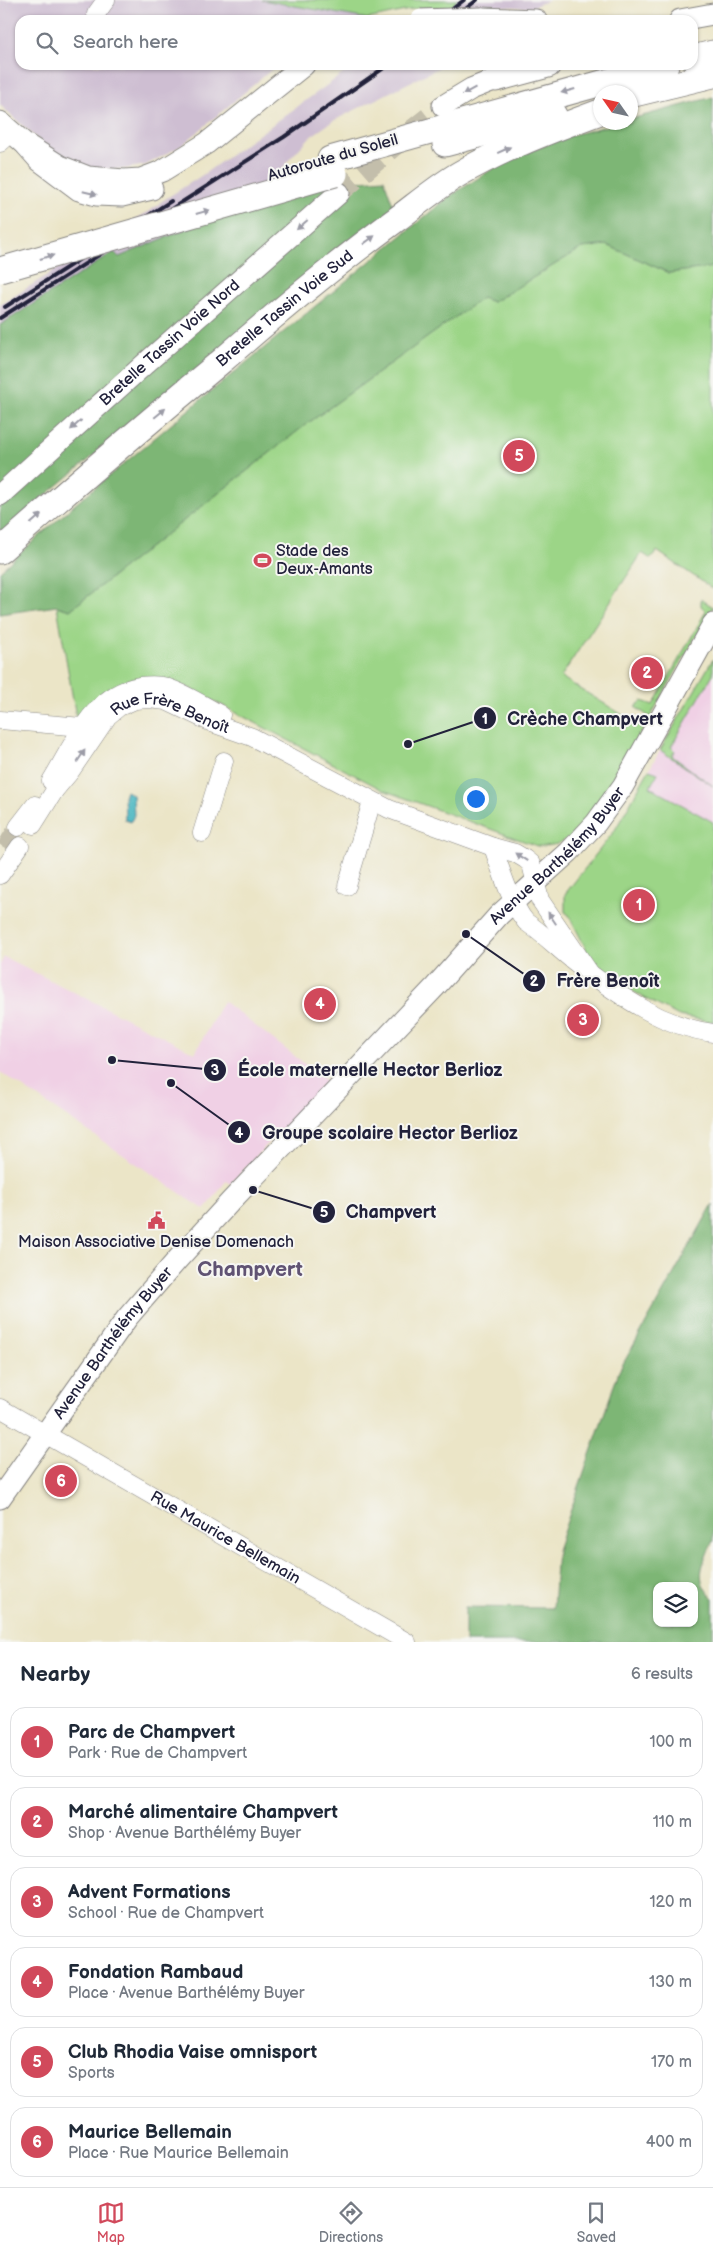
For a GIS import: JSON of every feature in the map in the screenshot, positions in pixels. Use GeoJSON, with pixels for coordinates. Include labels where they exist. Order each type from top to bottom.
{"type":"FeatureCollection","features":[{"type":"Feature","properties":{"kind":"highway"},"geometry":{"type":"LineString","coordinates":[[698,40],[713,38]]}},
{"type":"Feature","properties":{"kind":"highway"},"geometry":{"type":"LineString","coordinates":[[638,98],[698,71],[713,54]]}},
{"type":"Feature","properties":{"kind":"highway"},"geometry":{"type":"LineString","coordinates":[[496,79],[529,70]]}},
{"type":"Feature","properties":{"kind":"highway","name":"Autoroute du Soleil"},"geometry":{"type":"LineString","coordinates":[[0,253],[335,176],[651,70]]}},
{"type":"Feature","properties":{"kind":"highway"},"geometry":{"type":"LineString","coordinates":[[638,92],[698,71]]}},
{"type":"Feature","properties":{"kind":"highway","name":"Autoroute du Soleil"},"geometry":{"type":"LineString","coordinates":[[0,270],[593,105]]}},
{"type":"Feature","properties":{"kind":"highway","name":"Bretelle Tassin Voie Sud"},"geometry":{"type":"LineString","coordinates":[[0,551],[289,303],[361,245],[457,176],[494,155],[528,139],[593,115]]}},
{"type":"Feature","properties":{"kind":"main road"},"geometry":{"type":"LineString","coordinates":[[9,135],[79,190],[96,195],[122,196],[149,190],[175,177],[207,143],[298,70]]}},
{"type":"Feature","properties":{"kind":"main road"},"geometry":{"type":"LineString","coordinates":[[443,106],[471,90],[496,79]]}},
{"type":"Feature","properties":{"kind":"main road","name":"Bretelle Tassin Voie Nord"},"geometry":{"type":"LineString","coordinates":[[0,495],[125,382],[335,176]]}},
{"type":"Feature","properties":{"kind":"main road","name":"Avenue Barthélémy Buyer"},"geometry":{"type":"LineString","coordinates":[[0,1498],[127,1318],[178,1259],[419,1004],[499,915],[568,852],[596,823],[623,786],[713,624]]}},
{"type":"Feature","properties":{"kind":"street","name":"Rue Frère Benoît"},"geometry":{"type":"LineString","coordinates":[[26,826],[33,807],[91,728],[93,713],[115,693],[128,688],[148,684],[165,686],[222,716],[252,737],[372,801],[493,847],[515,853],[525,859],[530,864],[540,900],[590,972]]}},
{"type":"Feature","properties":{"kind":"street"},"geometry":{"type":"LineString","coordinates":[[0,720],[91,728]]}},
{"type":"Feature","properties":{"kind":"street","name":"Rue Frère Benoît"},"geometry":{"type":"LineString","coordinates":[[202,834],[224,762]]}},
{"type":"Feature","properties":{"kind":"street"},"geometry":{"type":"LineString","coordinates":[[347,886],[372,801]]}},
{"type":"Feature","properties":{"kind":"street"},"geometry":{"type":"LineString","coordinates":[[493,847],[503,876],[521,916],[526,922],[590,972],[644,1010],[686,1028],[713,1033]]}},
{"type":"Feature","properties":{"kind":"street"},"geometry":{"type":"LineString","coordinates":[[0,874],[8,850]]}},
{"type":"Feature","properties":{"kind":"street","name":"Rue Maurice Bellemain"},"geometry":{"type":"LineString","coordinates":[[0,1408],[407,1642]]}},
{"type":"Feature","properties":{"kind":"shaded area"},"geometry":{"type":"Polygon","coordinates":[[[0,0],[549,0],[530,8],[480,5],[419,8],[387,15],[15,15],[15,70],[271,70],[181,146],[146,165],[124,169],[98,169],[60,160],[0,105],[0,0]]]}},
{"type":"Feature","properties":{"kind":"shaded area"},"geometry":{"type":"Polygon","coordinates":[[[348,70],[434,70],[333,121],[310,137],[287,162],[273,185],[245,204],[119,257],[113,253],[0,325],[0,305],[204,174],[348,70]]]}},
{"type":"Feature","properties":{"kind":"shaded area"},"geometry":{"type":"Polygon","coordinates":[[[713,659],[713,829],[638,789],[713,659]]]}},
{"type":"Feature","properties":{"kind":"shaded area"},"geometry":{"type":"Polygon","coordinates":[[[4,957],[195,1053],[223,1001],[327,1081],[230,1184],[226,1181],[205,1210],[0,1072],[0,965],[4,957]]]}},
{"type":"Feature","properties":{"kind":"green space"},"geometry":{"type":"Polygon","coordinates":[[[262,0],[458,0],[451,7],[419,8],[387,15],[346,15],[262,0]]]}},
{"type":"Feature","properties":{"kind":"green space"},"geometry":{"type":"Polygon","coordinates":[[[713,97],[713,267],[669,273],[607,245],[582,248],[493,302],[482,298],[304,426],[70,610],[57,606],[0,614],[0,571],[73,506],[450,196],[502,163],[568,136],[593,130],[638,130],[638,117],[713,97]]]}},
{"type":"Feature","properties":{"kind":"green space"},"geometry":{"type":"Polygon","coordinates":[[[384,179],[394,208],[0,533],[0,325],[114,252],[119,257],[245,204],[335,183],[384,179]]]}},
{"type":"Feature","properties":{"kind":"green space"},"geometry":{"type":"Polygon","coordinates":[[[607,245],[669,273],[713,267],[713,589],[657,551],[651,559],[642,553],[561,677],[644,728],[609,790],[575,833],[557,844],[537,846],[383,790],[187,687],[139,678],[128,680],[100,694],[76,717],[57,606],[70,610],[304,426],[482,298],[493,302],[582,248],[607,245]]]}},
{"type":"Feature","properties":{"kind":"green space"},"geometry":{"type":"Polygon","coordinates":[[[701,599],[713,607],[650,717],[635,707],[642,701],[653,705],[706,611],[701,606],[701,599]]]}},
{"type":"Feature","properties":{"kind":"green space"},"geometry":{"type":"Polygon","coordinates":[[[713,659],[713,674],[671,747],[675,751],[672,756],[713,786],[660,750],[713,659]]]}},
{"type":"Feature","properties":{"kind":"green space"},"geometry":{"type":"Polygon","coordinates":[[[649,770],[658,773],[650,787],[713,822],[713,1022],[679,1016],[612,979],[594,965],[569,915],[565,912],[565,894],[615,830],[649,770]]]}},
{"type":"Feature","properties":{"kind":"green space"},"geometry":{"type":"Polygon","coordinates":[[[713,1204],[713,1540],[701,1577],[707,1591],[713,1598],[713,1642],[465,1642],[465,1607],[553,1608],[557,1550],[619,1371],[713,1204]]]}},
{"type":"Feature","properties":{"kind":"water"},"geometry":{"type":"Polygon","coordinates":[[[126,791],[133,795],[134,815],[131,822],[125,820],[124,797],[126,791]]]}},
{"type":"Feature","properties":{"kind":"tunnel"},"geometry":{"type":"LineString","coordinates":[[339,193],[443,106]]}},
{"type":"Feature","properties":{"kind":"tunnel"},"geometry":{"type":"LineString","coordinates":[[5,848],[18,827]]}},
{"type":"Feature","properties":{"kind":"railway"},"geometry":{"type":"LineString","coordinates":[[444,15],[464,0]]}},
{"type":"Feature","properties":{"kind":"railway"},"geometry":{"type":"LineString","coordinates":[[458,15],[477,0]]}},
{"type":"Feature","properties":{"kind":"railway"},"geometry":{"type":"LineString","coordinates":[[0,318],[284,137],[381,70]]}},
{"type":"Feature","properties":{"kind":"railway"},"geometry":{"type":"LineString","coordinates":[[5,307],[171,201]]}},
{"type":"Feature","properties":{"kind":"place","name":"Club Rhodia Vaise omnisport"},"geometry":{"type":"Point","coordinates":[519,456]}},
{"type":"Feature","properties":{"kind":"place","name":"Stade des Deux-Amants"},"geometry":{"type":"Point","coordinates":[262,560]}},
{"type":"Feature","properties":{"kind":"place","name":"Marché alimentaire Champvert"},"geometry":{"type":"Point","coordinates":[647,673]}},
{"type":"Feature","properties":{"kind":"place","name":"Crèche Champvert"},"geometry":{"type":"Point","coordinates":[408,744]}},
{"type":"Feature","properties":{"kind":"place","name":"Parc de Champvert"},"geometry":{"type":"Point","coordinates":[639,905]}},
{"type":"Feature","properties":{"kind":"place","name":"Frère Benoît"},"geometry":{"type":"Point","coordinates":[466,934]}},
{"type":"Feature","properties":{"kind":"place","name":"Fondation Rambaud"},"geometry":{"type":"Point","coordinates":[320,1004]}},
{"type":"Feature","properties":{"kind":"place","name":"Advent Formations"},"geometry":{"type":"Point","coordinates":[583,1020]}},
{"type":"Feature","properties":{"kind":"place","name":"École maternelle Hector Berlioz"},"geometry":{"type":"Point","coordinates":[112,1060]}},
{"type":"Feature","properties":{"kind":"place","name":"Groupe scolaire Hector Berlioz"},"geometry":{"type":"Point","coordinates":[171,1083]}},
{"type":"Feature","properties":{"kind":"place","name":"Champvert"},"geometry":{"type":"Point","coordinates":[253,1190]}},
{"type":"Feature","properties":{"kind":"place","name":"Maison Associative Denise Domenach"},"geometry":{"type":"Point","coordinates":[156,1221]}},
{"type":"Feature","properties":{"kind":"place","name":"Maurice Bellemain"},"geometry":{"type":"Point","coordinates":[61,1481]}},
{"type":"Feature","properties":{"kind":"district","name":"Champvert"},"geometry":{"type":"Point","coordinates":[250,1269]}}]}
